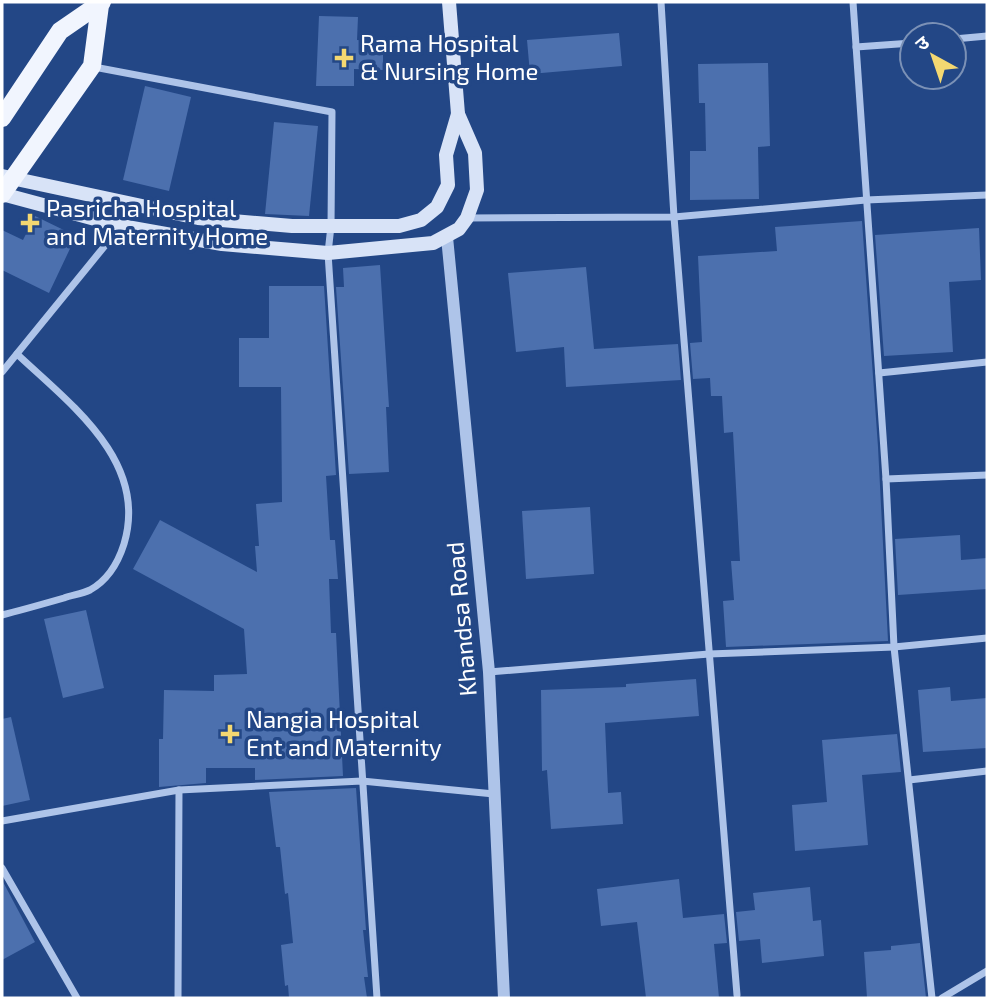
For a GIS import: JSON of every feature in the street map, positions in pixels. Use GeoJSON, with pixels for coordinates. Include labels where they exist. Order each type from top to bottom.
{"type":"FeatureCollection","features":[{"type":"Feature","properties":{"kind":"main road"},"geometry":{"type":"LineString","coordinates":[[4,186],[121,226],[222,243],[328,253],[433,243],[459,229],[467,218],[477,190],[475,153],[458,114],[449,2]]}},
{"type":"Feature","properties":{"kind":"main road"},"geometry":{"type":"LineString","coordinates":[[4,186],[92,66],[101,3]]}},
{"type":"Feature","properties":{"kind":"main road"},"geometry":{"type":"LineString","coordinates":[[2,118],[60,31],[101,3]]}},
{"type":"Feature","properties":{"kind":"main road"},"geometry":{"type":"LineString","coordinates":[[4,186],[198,218],[292,226],[400,226],[421,220],[437,207],[448,185],[446,156],[458,114]]}},
{"type":"Feature","properties":{"kind":"street"},"geometry":{"type":"LineString","coordinates":[[661,2],[674,217],[737,995]]}},
{"type":"Feature","properties":{"kind":"street"},"geometry":{"type":"LineString","coordinates":[[853,2],[886,479],[894,647],[932,998]]}},
{"type":"Feature","properties":{"kind":"street"},"geometry":{"type":"LineString","coordinates":[[968,38],[987,36]]}},
{"type":"Feature","properties":{"kind":"street"},"geometry":{"type":"LineString","coordinates":[[856,47],[898,44]]}},
{"type":"Feature","properties":{"kind":"street"},"geometry":{"type":"LineString","coordinates":[[92,66],[332,112],[331,226],[328,253],[377,998]]}},
{"type":"Feature","properties":{"kind":"street"},"geometry":{"type":"LineString","coordinates":[[467,218],[674,217],[866,200],[987,195]]}},
{"type":"Feature","properties":{"kind":"street"},"geometry":{"type":"LineString","coordinates":[[2,372],[121,226]]}},
{"type":"Feature","properties":{"kind":"street","name":"Khandsa Road"},"geometry":{"type":"LineString","coordinates":[[447,237],[489,672],[504,998]]}},
{"type":"Feature","properties":{"kind":"street"},"geometry":{"type":"LineString","coordinates":[[2,615],[89,591],[108,577],[120,558],[127,535],[128,504],[119,465],[95,428],[17,354]]}},
{"type":"Feature","properties":{"kind":"street"},"geometry":{"type":"LineString","coordinates":[[879,373],[987,362]]}},
{"type":"Feature","properties":{"kind":"street"},"geometry":{"type":"LineString","coordinates":[[886,479],[987,475]]}},
{"type":"Feature","properties":{"kind":"street"},"geometry":{"type":"LineString","coordinates":[[489,672],[709,654],[894,647],[987,638]]}},
{"type":"Feature","properties":{"kind":"street"},"geometry":{"type":"LineString","coordinates":[[909,780],[987,771]]}},
{"type":"Feature","properties":{"kind":"street"},"geometry":{"type":"LineString","coordinates":[[2,821],[178,790],[362,781],[494,794]]}},
{"type":"Feature","properties":{"kind":"street"},"geometry":{"type":"LineString","coordinates":[[178,790],[178,998]]}},
{"type":"Feature","properties":{"kind":"street"},"geometry":{"type":"LineString","coordinates":[[2,868],[77,998]]}},
{"type":"Feature","properties":{"kind":"street"},"geometry":{"type":"LineString","coordinates":[[942,998],[987,971]]}},
{"type":"Feature","properties":{"kind":"building"},"geometry":{"type":"Polygon","coordinates":[[[319,16],[358,17],[357,40],[383,41],[383,70],[354,69],[354,86],[316,86],[319,16]]]}},
{"type":"Feature","properties":{"kind":"building"},"geometry":{"type":"Polygon","coordinates":[[[619,33],[622,66],[530,74],[527,40],[619,33]]]}},
{"type":"Feature","properties":{"kind":"building"},"geometry":{"type":"Polygon","coordinates":[[[768,63],[770,146],[758,147],[759,199],[690,200],[690,151],[706,151],[705,103],[699,103],[698,64],[768,63]]]}},
{"type":"Feature","properties":{"kind":"building"},"geometry":{"type":"Polygon","coordinates":[[[145,86],[191,97],[169,191],[123,180],[145,86]]]}},
{"type":"Feature","properties":{"kind":"building"},"geometry":{"type":"Polygon","coordinates":[[[274,122],[318,126],[309,216],[265,214],[274,122]]]}},
{"type":"Feature","properties":{"kind":"building"},"geometry":{"type":"Polygon","coordinates":[[[35,216],[76,236],[49,293],[2,270],[2,230],[23,240],[35,216]]]}},
{"type":"Feature","properties":{"kind":"building"},"geometry":{"type":"Polygon","coordinates":[[[862,221],[888,641],[726,647],[723,601],[734,600],[731,561],[740,561],[733,432],[724,433],[722,396],[711,396],[710,378],[693,379],[690,343],[702,342],[698,256],[777,251],[775,227],[862,221]]]}},
{"type":"Feature","properties":{"kind":"building"},"geometry":{"type":"Polygon","coordinates":[[[979,228],[981,280],[949,282],[953,352],[884,356],[875,235],[979,228]]]}},
{"type":"Feature","properties":{"kind":"building"},"geometry":{"type":"Polygon","coordinates":[[[380,265],[389,407],[386,407],[389,472],[349,474],[336,287],[344,287],[343,268],[380,265]]]}},
{"type":"Feature","properties":{"kind":"building"},"geometry":{"type":"Polygon","coordinates":[[[586,267],[594,349],[678,344],[681,380],[566,387],[564,347],[516,352],[508,273],[586,267]]]}},
{"type":"Feature","properties":{"kind":"building"},"geometry":{"type":"Polygon","coordinates":[[[269,286],[324,286],[336,475],[326,476],[330,540],[335,540],[338,579],[329,579],[331,633],[336,633],[343,776],[255,780],[255,768],[206,768],[206,783],[159,787],[159,739],[163,739],[164,690],[214,691],[214,675],[247,674],[244,629],[133,569],[160,520],[257,572],[255,546],[259,546],[256,504],[282,502],[281,387],[239,387],[239,338],[269,338],[269,286]]]}},
{"type":"Feature","properties":{"kind":"building"},"geometry":{"type":"Polygon","coordinates":[[[590,507],[594,574],[526,579],[522,511],[590,507]]]}},
{"type":"Feature","properties":{"kind":"building"},"geometry":{"type":"Polygon","coordinates":[[[960,535],[961,560],[987,558],[987,589],[898,595],[895,539],[960,535]]]}},
{"type":"Feature","properties":{"kind":"building"},"geometry":{"type":"Polygon","coordinates":[[[86,610],[104,688],[63,698],[44,619],[86,610]]]}},
{"type":"Feature","properties":{"kind":"building"},"geometry":{"type":"Polygon","coordinates":[[[696,679],[699,716],[605,723],[608,793],[621,792],[623,824],[551,829],[547,770],[542,771],[541,690],[626,687],[626,684],[696,679]]]}},
{"type":"Feature","properties":{"kind":"building"},"geometry":{"type":"Polygon","coordinates":[[[950,687],[951,701],[987,698],[987,748],[923,752],[918,690],[950,687]]]}},
{"type":"Feature","properties":{"kind":"building"},"geometry":{"type":"Polygon","coordinates":[[[11,717],[30,800],[2,806],[2,719],[11,717]]]}},
{"type":"Feature","properties":{"kind":"building"},"geometry":{"type":"Polygon","coordinates":[[[897,734],[901,772],[862,775],[868,845],[795,851],[792,805],[827,802],[822,740],[897,734]]]}},
{"type":"Feature","properties":{"kind":"building"},"geometry":{"type":"Polygon","coordinates":[[[356,788],[366,930],[363,930],[368,977],[364,977],[367,998],[289,998],[288,985],[285,986],[281,945],[293,943],[288,893],[285,894],[280,847],[276,847],[269,792],[356,788]]]}},
{"type":"Feature","properties":{"kind":"building"},"geometry":{"type":"Polygon","coordinates":[[[679,879],[683,918],[724,914],[727,943],[714,944],[719,998],[646,998],[637,922],[601,926],[597,889],[679,879]]]}},
{"type":"Feature","properties":{"kind":"building"},"geometry":{"type":"Polygon","coordinates":[[[2,880],[35,942],[2,960],[2,880]]]}},
{"type":"Feature","properties":{"kind":"building"},"geometry":{"type":"Polygon","coordinates":[[[810,887],[813,921],[821,920],[824,956],[762,963],[760,939],[739,941],[736,912],[755,910],[753,893],[810,887]]]}},
{"type":"Feature","properties":{"kind":"building"},"geometry":{"type":"Polygon","coordinates":[[[920,943],[926,998],[867,998],[864,952],[891,950],[891,946],[920,943]]]}},
{"type":"Feature","properties":{"kind":"place","name":"Rama Hospital & Nursing Home"},"geometry":{"type":"Point","coordinates":[344,58]}},
{"type":"Feature","properties":{"kind":"place","name":"Pasricha Hospital and Maternity Home"},"geometry":{"type":"Point","coordinates":[30,223]}},
{"type":"Feature","properties":{"kind":"place","name":"Nangia Hospital Ent and Maternity"},"geometry":{"type":"Point","coordinates":[230,734]}}]}
